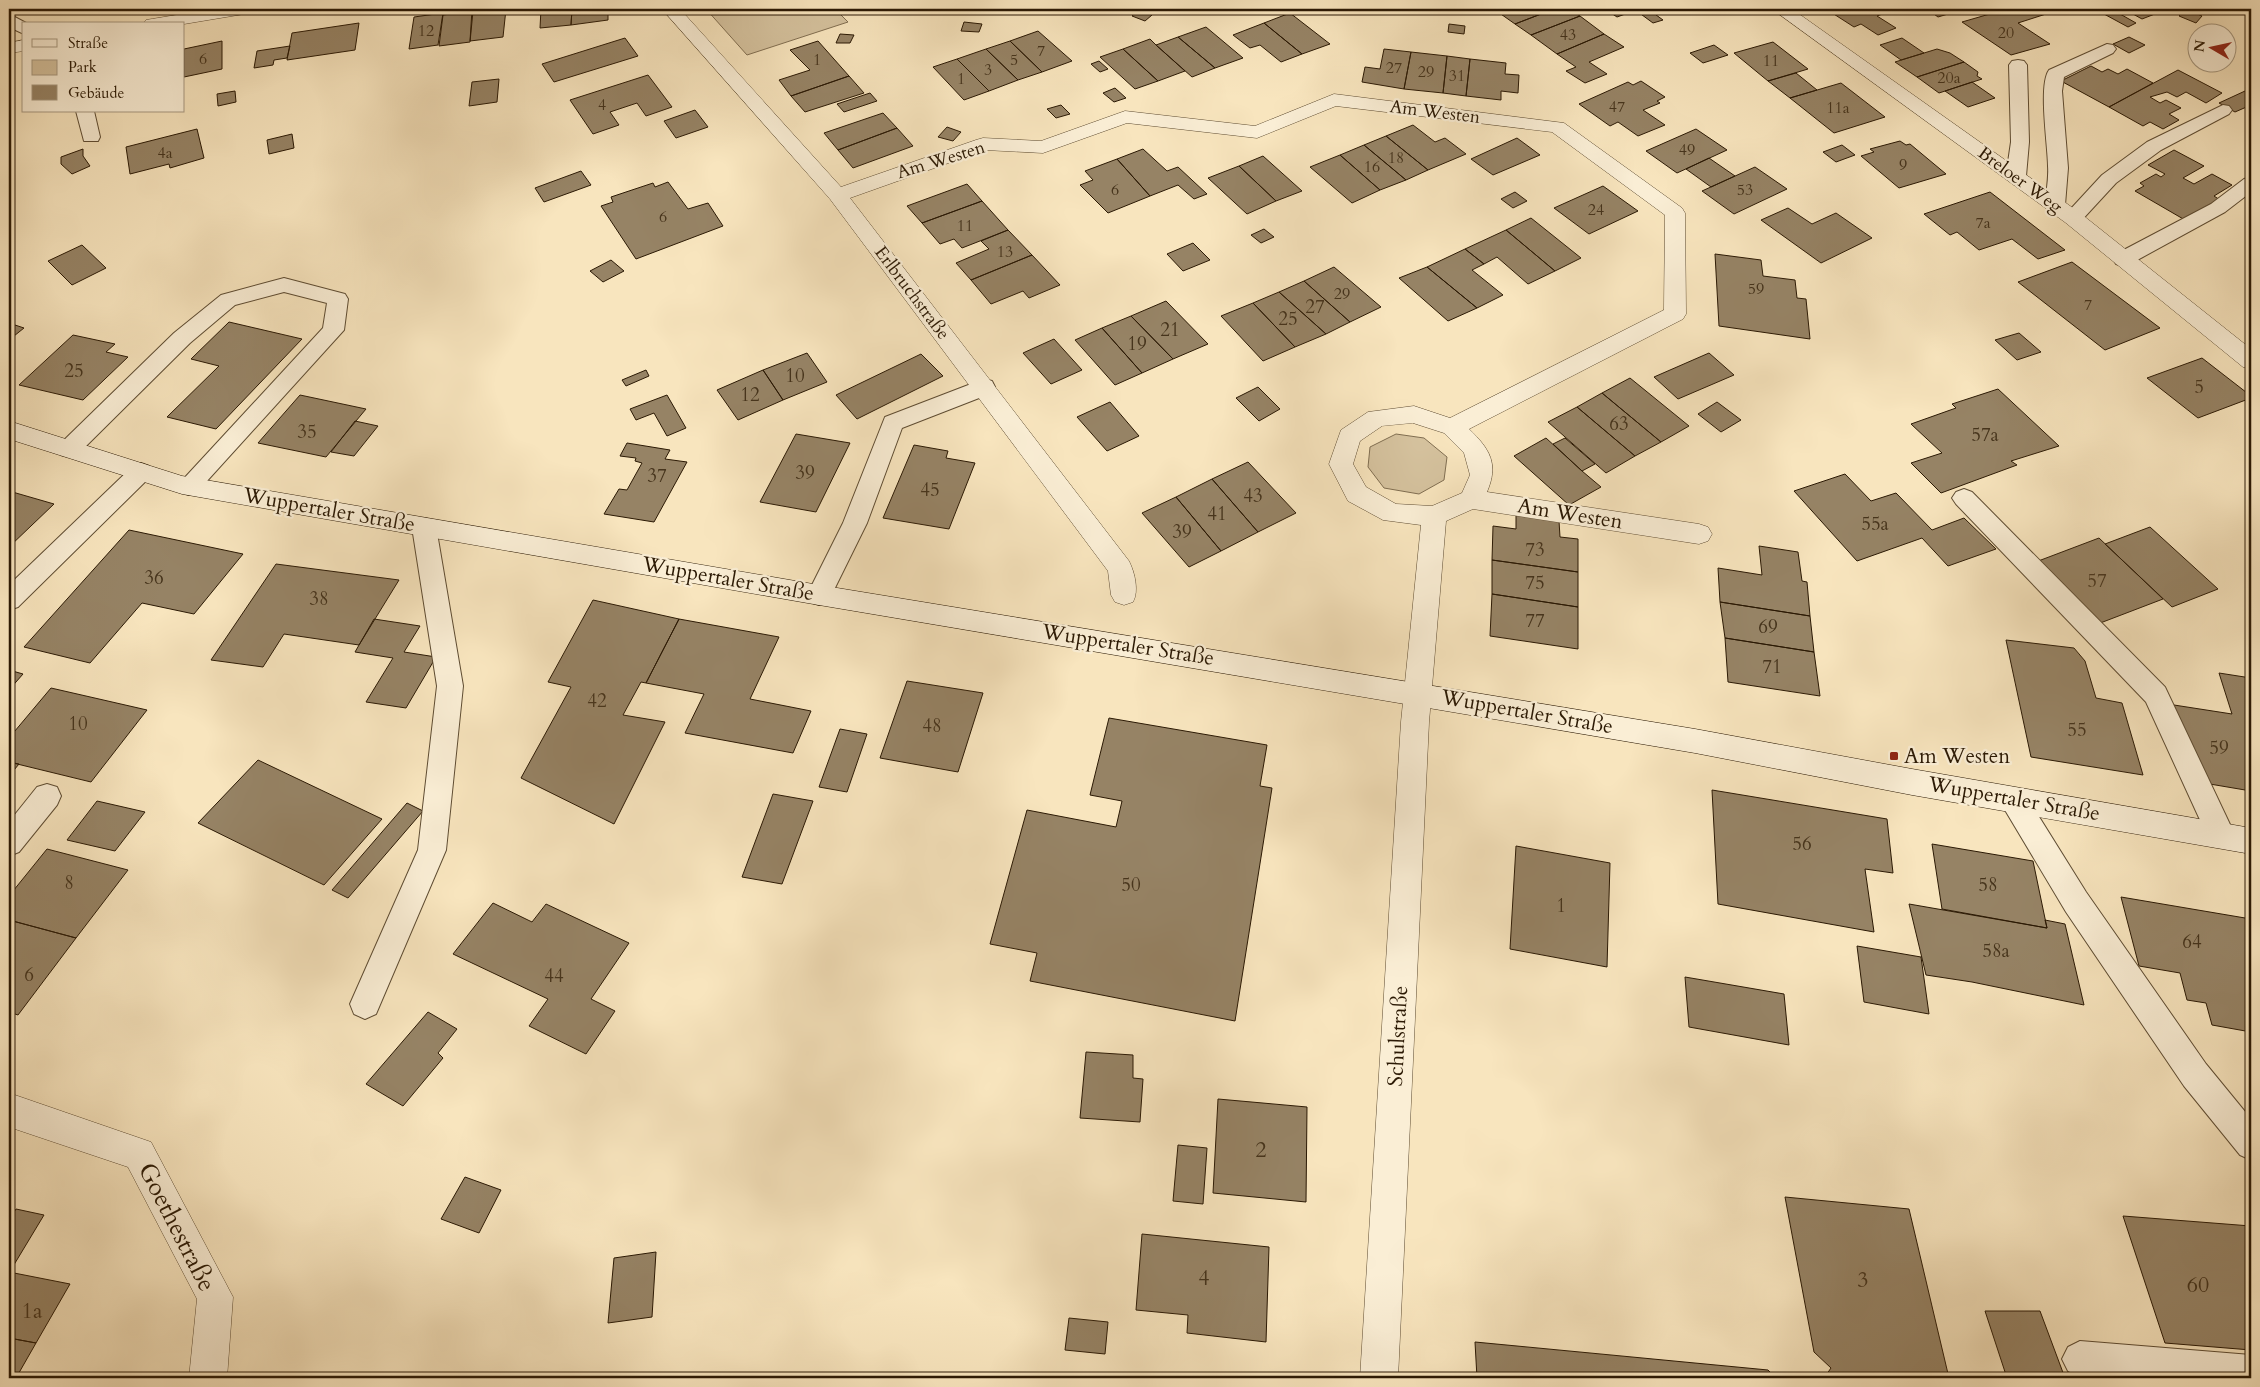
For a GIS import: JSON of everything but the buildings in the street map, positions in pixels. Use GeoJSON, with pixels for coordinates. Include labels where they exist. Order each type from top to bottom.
{"type":"FeatureCollection","features":[{"type":"Feature","properties":{"kind":"street"},"geometry":{"type":"LineString","coordinates":[[164,22],[244,9]]}},
{"type":"Feature","properties":{"kind":"street","name":"Erlbruchstraße"},"geometry":{"type":"LineString","coordinates":[[671,9],[837,195],[1120,568],[1124,595]]}},
{"type":"Feature","properties":{"kind":"street","name":"Breloer Weg"},"geometry":{"type":"LineString","coordinates":[[1781,9],[2073,218],[2251,361]]}},
{"type":"Feature","properties":{"kind":"street"},"geometry":{"type":"LineString","coordinates":[[9,48],[22,46]]}},
{"type":"Feature","properties":{"kind":"street","name":"Am Westen"},"geometry":{"type":"LineString","coordinates":[[837,195],[983,144],[1043,147],[1125,117],[1257,132],[1334,100],[1557,127],[1675,213],[1675,314],[1452,427]]}},
{"type":"Feature","properties":{"kind":"street"},"geometry":{"type":"LineString","coordinates":[[1414,414],[1452,427],[1475,449],[1482,475],[1471,500],[1434,516],[1392,514],[1357,494],[1341,464],[1349,436],[1376,418],[1414,414]]}},
{"type":"Feature","properties":{"kind":"street","name":"Wuppertaler Straße"},"geometry":{"type":"LineString","coordinates":[[9,430],[189,486],[1695,741],[2013,800],[2251,840]]}},
{"type":"Feature","properties":{"kind":"street","name":"Am Westen"},"geometry":{"type":"LineString","coordinates":[[1471,500],[1699,534]]}},
{"type":"Feature","properties":{"kind":"street"},"geometry":{"type":"LineString","coordinates":[[1418,694],[1434,516]]}},
{"type":"Feature","properties":{"kind":"street","name":"Schulstraße"},"geometry":{"type":"LineString","coordinates":[[1379,1378],[1418,694]]}},
{"type":"Feature","properties":{"kind":"street","name":"Goethestraße"},"geometry":{"type":"LineString","coordinates":[[9,1110],[139,1154],[216,1297],[208,1378]]}},
{"type":"Feature","properties":{"kind":"lane"},"geometry":{"type":"LineString","coordinates":[[9,19],[22,28]]}},
{"type":"Feature","properties":{"kind":"lane"},"geometry":{"type":"LineString","coordinates":[[2055,205],[2058,168],[2053,91],[2055,74],[2107,49]]}},
{"type":"Feature","properties":{"kind":"lane"},"geometry":{"type":"LineString","coordinates":[[2016,176],[2020,142],[2018,65]]}},
{"type":"Feature","properties":{"kind":"lane"},"geometry":{"type":"LineString","coordinates":[[2073,218],[2110,179],[2154,146],[2223,110]]}},
{"type":"Feature","properties":{"kind":"lane"},"geometry":{"type":"LineString","coordinates":[[85,112],[91,137]]}},
{"type":"Feature","properties":{"kind":"lane"},"geometry":{"type":"LineString","coordinates":[[2123,259],[2218,208],[2251,183]]}},
{"type":"Feature","properties":{"kind":"lane"},"geometry":{"type":"LineString","coordinates":[[69,449],[182,338],[228,300],[284,285],[338,299],[334,330],[189,486]]}},
{"type":"Feature","properties":{"kind":"lane"},"geometry":{"type":"LineString","coordinates":[[819,594],[855,523],[893,423],[984,387]]}},
{"type":"Feature","properties":{"kind":"lane"},"geometry":{"type":"LineString","coordinates":[[9,600],[141,472]]}},
{"type":"Feature","properties":{"kind":"lane"},"geometry":{"type":"LineString","coordinates":[[1964,498],[2156,695],[2222,835]]}},
{"type":"Feature","properties":{"kind":"lane"},"geometry":{"type":"LineString","coordinates":[[365,1004],[432,850],[450,686],[424,527]]}},
{"type":"Feature","properties":{"kind":"lane"},"geometry":{"type":"LineString","coordinates":[[9,843],[47,796]]}},
{"type":"Feature","properties":{"kind":"lane"},"geometry":{"type":"LineString","coordinates":[[2013,800],[2076,902],[2195,1075],[2251,1144]]}},
{"type":"Feature","properties":{"kind":"lane"},"geometry":{"type":"LineString","coordinates":[[2080,1359],[2251,1373]]}},
{"type":"Feature","properties":{"kind":"green space"},"geometry":{"type":"Polygon","coordinates":[[[706,9],[835,9],[848,22],[747,55],[706,9]]]}},
{"type":"Feature","properties":{"kind":"green space"},"geometry":{"type":"Polygon","coordinates":[[[1396,434],[1424,438],[1447,457],[1444,480],[1419,494],[1384,488],[1368,467],[1370,447],[1396,434]]]}},
{"type":"Feature","properties":{"kind":"place","name":"Am Westen"},"geometry":{"type":"Point","coordinates":[1894,756]}}]}
